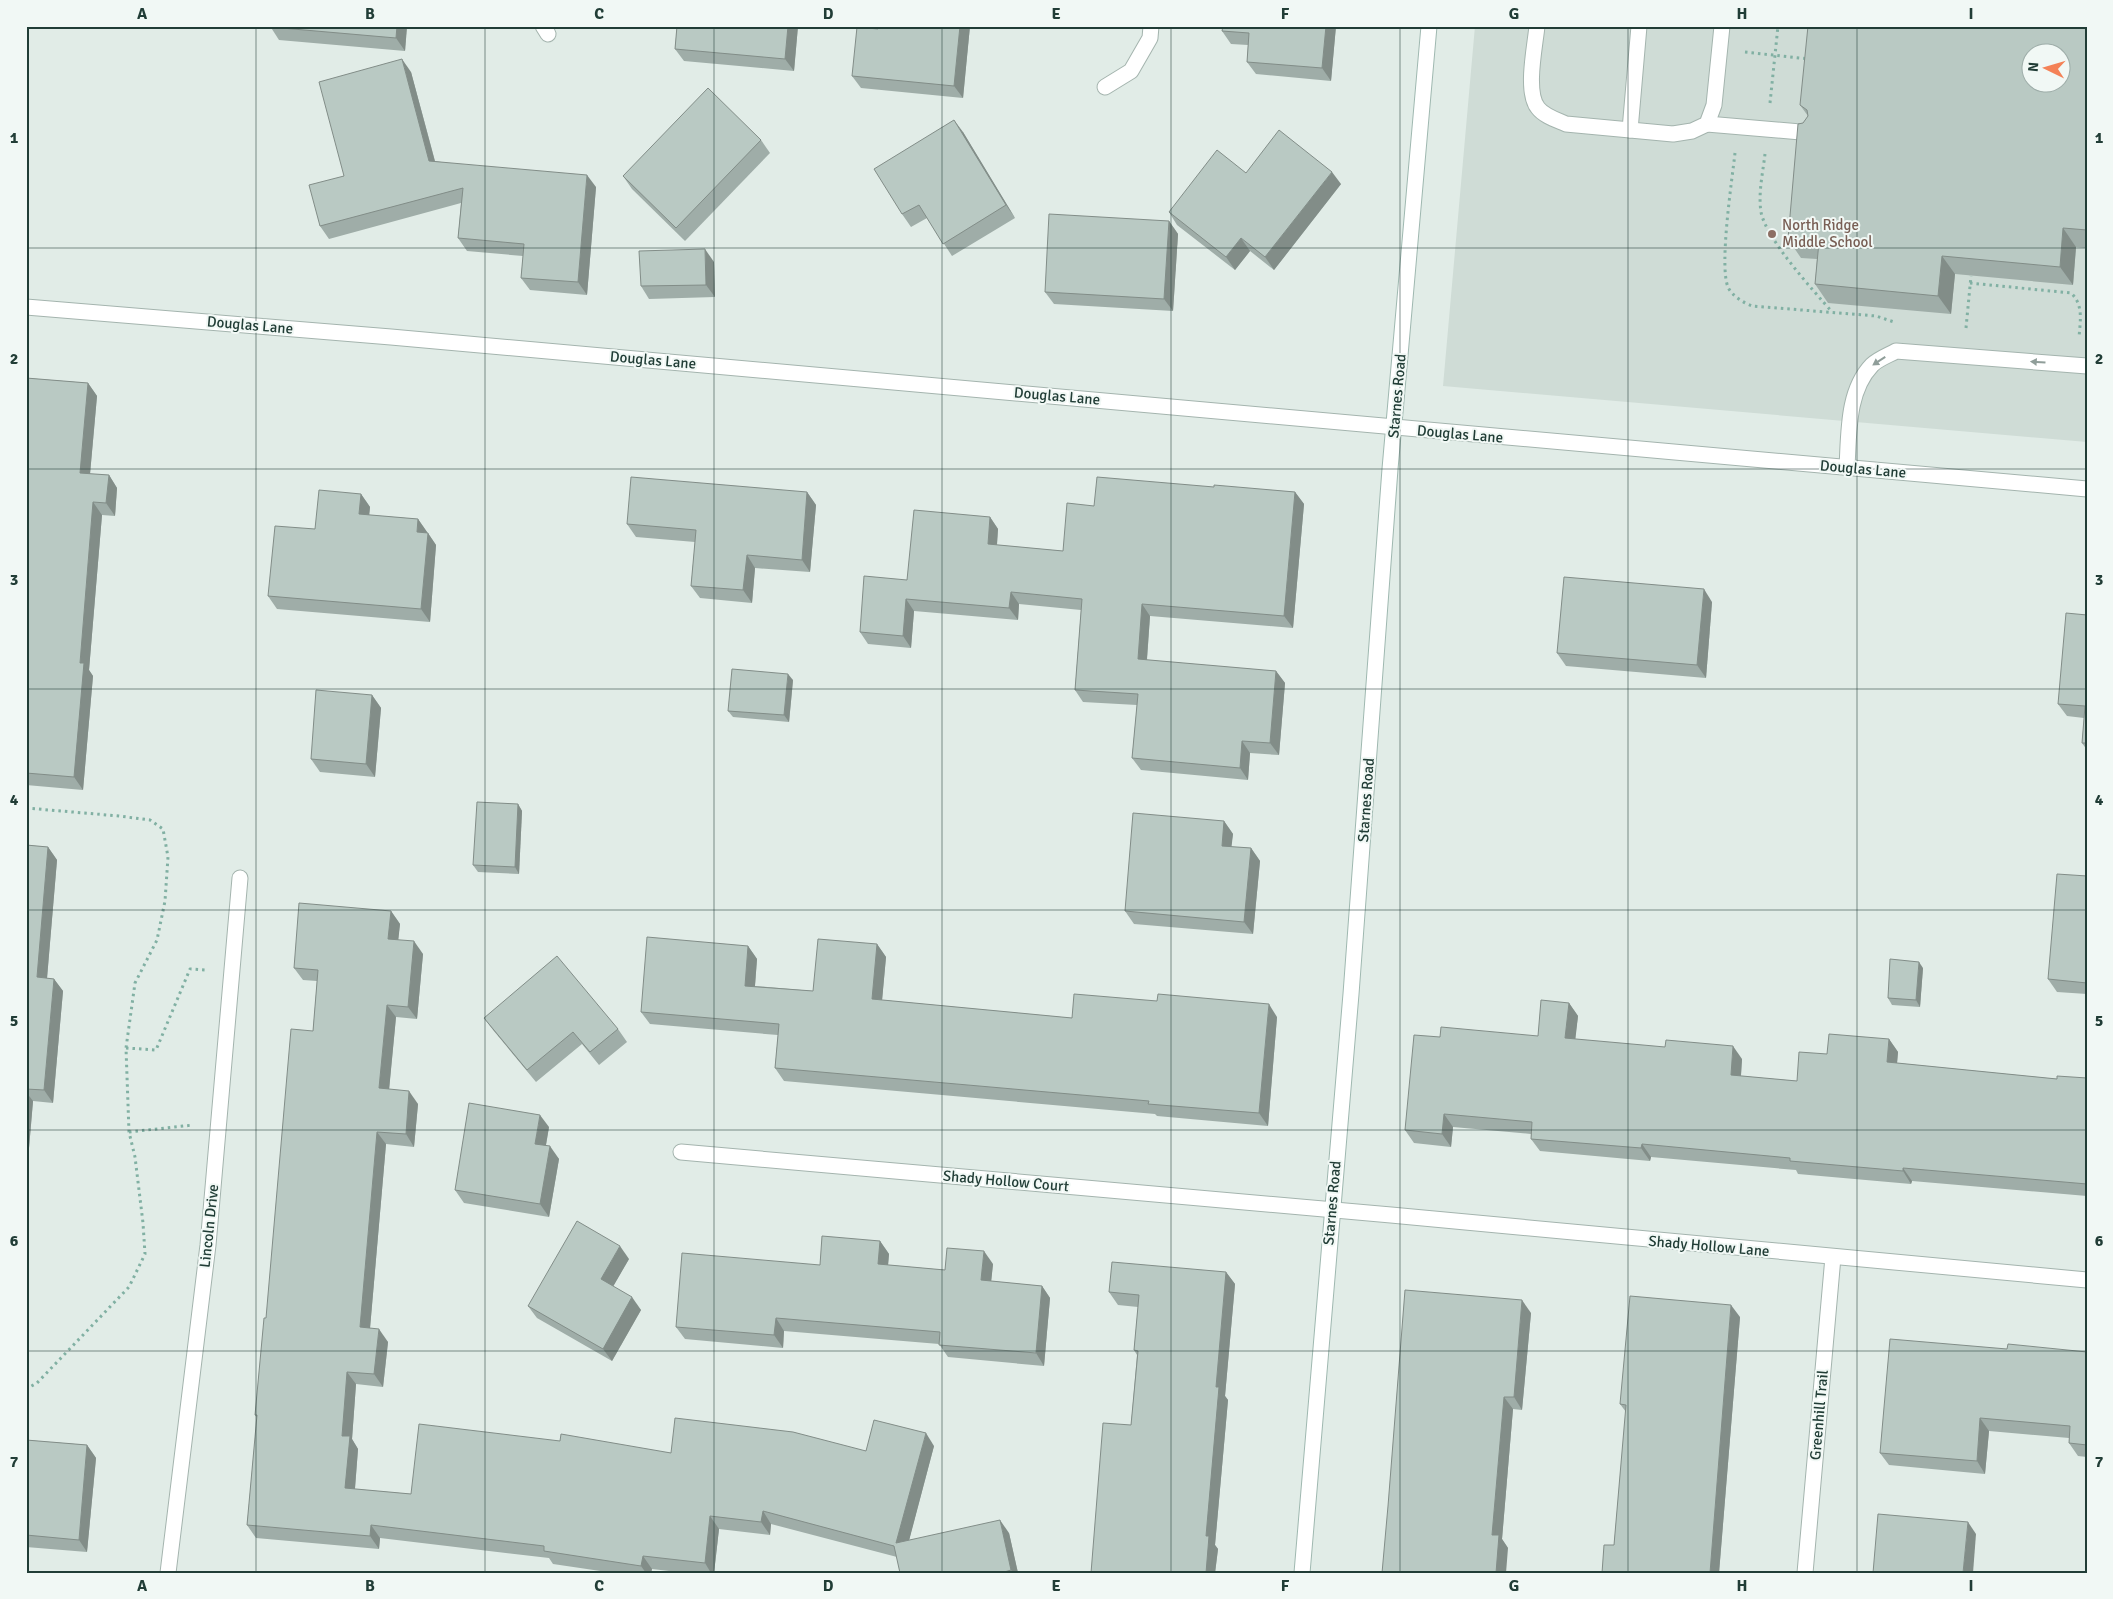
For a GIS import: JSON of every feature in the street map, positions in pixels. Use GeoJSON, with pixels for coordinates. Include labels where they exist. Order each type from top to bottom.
{"type":"FeatureCollection","features":[{"type":"Feature","properties":{"kind":"street"},"geometry":{"type":"LineString","coordinates":[[1104,87],[1131,71],[1150,38],[1151,26]]}},
{"type":"Feature","properties":{"kind":"street","name":"Starnes Road"},"geometry":{"type":"LineString","coordinates":[[1302,1573],[1351,994],[1394,428],[1429,26]]}},
{"type":"Feature","properties":{"kind":"street"},"geometry":{"type":"LineString","coordinates":[[1537,26],[1532,97],[1539,109],[1551,118],[1566,124],[1673,134],[1692,131],[1707,124],[1812,133]]}},
{"type":"Feature","properties":{"kind":"street"},"geometry":{"type":"LineString","coordinates":[[1630,130],[1639,26]]}},
{"type":"Feature","properties":{"kind":"street"},"geometry":{"type":"LineString","coordinates":[[1707,124],[1714,105],[1722,26]]}},
{"type":"Feature","properties":{"kind":"street","name":"Douglas Lane"},"geometry":{"type":"LineString","coordinates":[[26,307],[599,355],[2087,489]]}},
{"type":"Feature","properties":{"kind":"street"},"geometry":{"type":"LineString","coordinates":[[1847,467],[1850,423],[1856,389],[1873,364],[1896,351],[2087,366]]}},
{"type":"Feature","properties":{"kind":"street","name":"Lincoln Drive"},"geometry":{"type":"LineString","coordinates":[[168,1573],[208,1245],[240,878]]}},
{"type":"Feature","properties":{"kind":"street","name":"Shady Hollow Court"},"geometry":{"type":"LineString","coordinates":[[681,1152],[1332,1210]]}},
{"type":"Feature","properties":{"kind":"street","name":"Shady Hollow Lane"},"geometry":{"type":"LineString","coordinates":[[1332,1210],[2087,1280]]}},
{"type":"Feature","properties":{"kind":"street","name":"Greenhill Trail"},"geometry":{"type":"LineString","coordinates":[[1805,1573],[1833,1257]]}},
{"type":"Feature","properties":{"kind":"path"},"geometry":{"type":"LineString","coordinates":[[1778,26],[1761,188],[1762,212],[1784,254],[1832,313]]}},
{"type":"Feature","properties":{"kind":"path"},"geometry":{"type":"LineString","coordinates":[[1743,62],[1745,44]]}},
{"type":"Feature","properties":{"kind":"path"},"geometry":{"type":"LineString","coordinates":[[1744,52],[1810,59]]}},
{"type":"Feature","properties":{"kind":"path"},"geometry":{"type":"LineString","coordinates":[[1737,126],[1724,265],[1729,289],[1744,303],[1752,306],[1876,316],[1894,322]]}},
{"type":"Feature","properties":{"kind":"path"},"geometry":{"type":"LineString","coordinates":[[1966,328],[1971,276]]}},
{"type":"Feature","properties":{"kind":"path"},"geometry":{"type":"LineString","coordinates":[[1970,283],[2071,293],[2076,297],[2080,306],[2079,338]]}},
{"type":"Feature","properties":{"kind":"path"},"geometry":{"type":"LineString","coordinates":[[26,808],[150,820],[163,829],[168,857],[165,901],[157,940],[136,983],[126,1048],[128,1132],[135,1157],[145,1254],[129,1287],[37,1383],[26,1389]]}},
{"type":"Feature","properties":{"kind":"path"},"geometry":{"type":"LineString","coordinates":[[126,1048],[156,1050],[190,969],[232,971]]}},
{"type":"Feature","properties":{"kind":"path"},"geometry":{"type":"LineString","coordinates":[[128,1132],[218,1122]]}},
{"type":"Feature","properties":{"kind":"shaded area","name":"North Ridge Middle School"},"geometry":{"type":"Polygon","coordinates":[[[1475,26],[2087,26],[2087,442],[1443,386],[1475,26]]]}},
{"type":"Feature","properties":{"kind":"building"},"geometry":{"type":"Polygon","coordinates":[[[270,26],[397,26],[396,38],[270,26]]]}},
{"type":"Feature","properties":{"kind":"building"},"geometry":{"type":"Polygon","coordinates":[[[677,26],[788,26],[785,59],[675,49],[677,26]]]}},
{"type":"Feature","properties":{"kind":"building"},"geometry":{"type":"Polygon","coordinates":[[[878,26],[960,26],[954,86],[852,76],[857,27],[878,29],[878,26]]]}},
{"type":"Feature","properties":{"kind":"building"},"geometry":{"type":"Polygon","coordinates":[[[1223,26],[1326,26],[1322,68],[1247,62],[1249,33],[1222,31],[1223,26]]]}},
{"type":"Feature","properties":{"kind":"building"},"geometry":{"type":"Polygon","coordinates":[[[1808,26],[2087,26],[2087,230],[2063,228],[2060,267],[1942,256],[1938,296],[1815,284],[1819,242],[1788,239],[1798,124],[1803,123],[1808,116],[1807,110],[1800,105],[1808,26]]]}},
{"type":"Feature","properties":{"kind":"building"},"geometry":{"type":"Polygon","coordinates":[[[402,59],[429,161],[587,175],[578,282],[521,278],[524,244],[458,238],[463,188],[320,226],[309,185],[344,176],[319,82],[402,59]]]}},
{"type":"Feature","properties":{"kind":"building"},"geometry":{"type":"Polygon","coordinates":[[[708,88],[761,140],[676,228],[623,176],[708,88]]]}},
{"type":"Feature","properties":{"kind":"building"},"geometry":{"type":"Polygon","coordinates":[[[954,120],[1006,205],[943,244],[919,205],[902,214],[874,169],[954,120]]]}},
{"type":"Feature","properties":{"kind":"building"},"geometry":{"type":"Polygon","coordinates":[[[1279,130],[1332,172],[1265,257],[1241,238],[1226,257],[1169,212],[1217,150],[1246,173],[1279,130]]]}},
{"type":"Feature","properties":{"kind":"building"},"geometry":{"type":"Polygon","coordinates":[[[1049,214],[1169,221],[1164,299],[1045,292],[1049,214]]]}},
{"type":"Feature","properties":{"kind":"building"},"geometry":{"type":"Polygon","coordinates":[[[705,249],[706,285],[641,286],[639,251],[705,249]]]}},
{"type":"Feature","properties":{"kind":"building"},"geometry":{"type":"Polygon","coordinates":[[[26,378],[88,383],[80,473],[109,475],[106,503],[93,502],[80,663],[84,663],[74,777],[26,773],[26,378]]]}},
{"type":"Feature","properties":{"kind":"building"},"geometry":{"type":"Polygon","coordinates":[[[631,477],[807,492],[802,560],[747,555],[743,590],[691,586],[696,530],[627,524],[631,477]]]}},
{"type":"Feature","properties":{"kind":"building"},"geometry":{"type":"Polygon","coordinates":[[[1097,477],[1295,492],[1284,616],[1142,604],[1138,659],[1276,671],[1270,743],[1242,741],[1240,768],[1132,758],[1138,694],[1075,690],[1082,599],[1011,592],[1009,608],[906,599],[903,636],[860,632],[864,576],[907,580],[914,510],[990,517],[988,544],[1063,551],[1067,503],[1094,506],[1097,477]]]}},
{"type":"Feature","properties":{"kind":"building"},"geometry":{"type":"Polygon","coordinates":[[[319,490],[361,494],[359,514],[418,519],[417,532],[428,533],[421,609],[268,596],[275,526],[315,529],[319,490]]]}},
{"type":"Feature","properties":{"kind":"building"},"geometry":{"type":"Polygon","coordinates":[[[1564,577],[1704,589],[1697,665],[1557,653],[1564,577]]]}},
{"type":"Feature","properties":{"kind":"building"},"geometry":{"type":"Polygon","coordinates":[[[2066,613],[2087,615],[2087,743],[2082,743],[2085,706],[2058,704],[2066,613]]]}},
{"type":"Feature","properties":{"kind":"building"},"geometry":{"type":"Polygon","coordinates":[[[732,669],[788,674],[784,715],[728,711],[732,669]]]}},
{"type":"Feature","properties":{"kind":"building"},"geometry":{"type":"Polygon","coordinates":[[[316,690],[372,695],[366,764],[311,759],[316,690]]]}},
{"type":"Feature","properties":{"kind":"building"},"geometry":{"type":"Polygon","coordinates":[[[477,802],[518,804],[515,867],[473,865],[477,802]]]}},
{"type":"Feature","properties":{"kind":"building"},"geometry":{"type":"Polygon","coordinates":[[[1133,813],[1224,821],[1222,846],[1251,848],[1244,922],[1125,911],[1133,813]]]}},
{"type":"Feature","properties":{"kind":"building"},"geometry":{"type":"Polygon","coordinates":[[[26,845],[48,847],[37,977],[54,979],[44,1090],[26,1089],[26,845]]]}},
{"type":"Feature","properties":{"kind":"building"},"geometry":{"type":"Polygon","coordinates":[[[2057,874],[2087,876],[2087,983],[2048,979],[2057,874]]]}},
{"type":"Feature","properties":{"kind":"building"},"geometry":{"type":"Polygon","coordinates":[[[299,903],[391,911],[388,939],[414,941],[408,1007],[387,1005],[379,1088],[409,1091],[406,1134],[377,1132],[360,1327],[379,1329],[374,1374],[347,1372],[342,1436],[350,1436],[345,1488],[411,1494],[419,1424],[560,1441],[561,1434],[671,1453],[675,1418],[793,1432],[866,1451],[874,1420],[926,1433],[896,1543],[1000,1520],[1011,1570],[1001,1573],[900,1573],[894,1546],[763,1511],[761,1522],[710,1516],[705,1563],[643,1556],[641,1566],[544,1551],[544,1546],[371,1525],[370,1536],[247,1525],[257,1415],[255,1415],[264,1318],[266,1318],[291,1029],[313,1031],[318,970],[294,968],[299,903]]]}},
{"type":"Feature","properties":{"kind":"building"},"geometry":{"type":"Polygon","coordinates":[[[647,937],[748,946],[745,986],[813,991],[818,939],[877,944],[872,999],[1072,1018],[1074,994],[1157,1001],[1158,994],[1269,1004],[1259,1113],[1148,1104],[1149,1101],[775,1068],[779,1024],[641,1012],[647,937]]]}},
{"type":"Feature","properties":{"kind":"building"},"geometry":{"type":"Polygon","coordinates":[[[557,956],[618,1029],[590,1052],[573,1032],[527,1070],[484,1018],[557,956]]]}},
{"type":"Feature","properties":{"kind":"building"},"geometry":{"type":"Polygon","coordinates":[[[1890,959],[1919,962],[1916,1000],[1888,998],[1890,959]]]}},
{"type":"Feature","properties":{"kind":"building"},"geometry":{"type":"Polygon","coordinates":[[[1541,1000],[1569,1003],[1565,1038],[1665,1047],[1666,1040],[1733,1046],[1731,1075],[1797,1081],[1799,1052],[1827,1054],[1829,1034],[1889,1039],[1887,1062],[2057,1079],[2057,1076],[2087,1078],[2087,1184],[1903,1168],[1903,1171],[1790,1161],[1790,1158],[1642,1144],[1641,1148],[1531,1139],[1532,1122],[1444,1114],[1442,1134],[1405,1130],[1414,1035],[1440,1037],[1441,1027],[1538,1036],[1541,1000]]]}},
{"type":"Feature","properties":{"kind":"building"},"geometry":{"type":"Polygon","coordinates":[[[469,1103],[540,1115],[535,1144],[550,1146],[540,1204],[455,1190],[469,1103]]]}},
{"type":"Feature","properties":{"kind":"building"},"geometry":{"type":"Polygon","coordinates":[[[577,1221],[620,1246],[601,1279],[632,1297],[603,1349],[528,1306],[577,1221]]]}},
{"type":"Feature","properties":{"kind":"building"},"geometry":{"type":"Polygon","coordinates":[[[822,1236],[880,1241],[878,1264],[945,1270],[947,1248],[984,1251],[981,1280],[1042,1286],[1036,1353],[939,1345],[940,1332],[776,1318],[774,1335],[676,1327],[682,1253],[820,1265],[822,1236]]]}},
{"type":"Feature","properties":{"kind":"building"},"geometry":{"type":"Polygon","coordinates":[[[1112,1262],[1226,1272],[1216,1387],[1219,1387],[1206,1536],[1209,1536],[1206,1573],[1091,1573],[1103,1423],[1131,1425],[1138,1351],[1134,1350],[1139,1295],[1109,1292],[1112,1262]]]}},
{"type":"Feature","properties":{"kind":"building"},"geometry":{"type":"Polygon","coordinates":[[[1405,1290],[1522,1300],[1514,1397],[1504,1397],[1492,1535],[1499,1535],[1496,1573],[1382,1573],[1405,1290]]]}},
{"type":"Feature","properties":{"kind":"building"},"geometry":{"type":"Polygon","coordinates":[[[1630,1296],[1731,1305],[1710,1573],[1602,1573],[1604,1545],[1614,1545],[1626,1405],[1620,1404],[1630,1296]]]}},
{"type":"Feature","properties":{"kind":"building"},"geometry":{"type":"Polygon","coordinates":[[[1890,1339],[2007,1349],[2008,1344],[2087,1352],[2087,1445],[2069,1443],[2070,1426],[1980,1418],[1977,1461],[1880,1453],[1890,1339]]]}},
{"type":"Feature","properties":{"kind":"building"},"geometry":{"type":"Polygon","coordinates":[[[26,1440],[87,1445],[79,1540],[26,1535],[26,1440]]]}},
{"type":"Feature","properties":{"kind":"building"},"geometry":{"type":"Polygon","coordinates":[[[1878,1514],[1968,1522],[1963,1573],[1873,1573],[1878,1514]]]}},
{"type":"Feature","properties":{"kind":"place","name":"North Ridge Middle School"},"geometry":{"type":"Point","coordinates":[1772,234]}}]}
